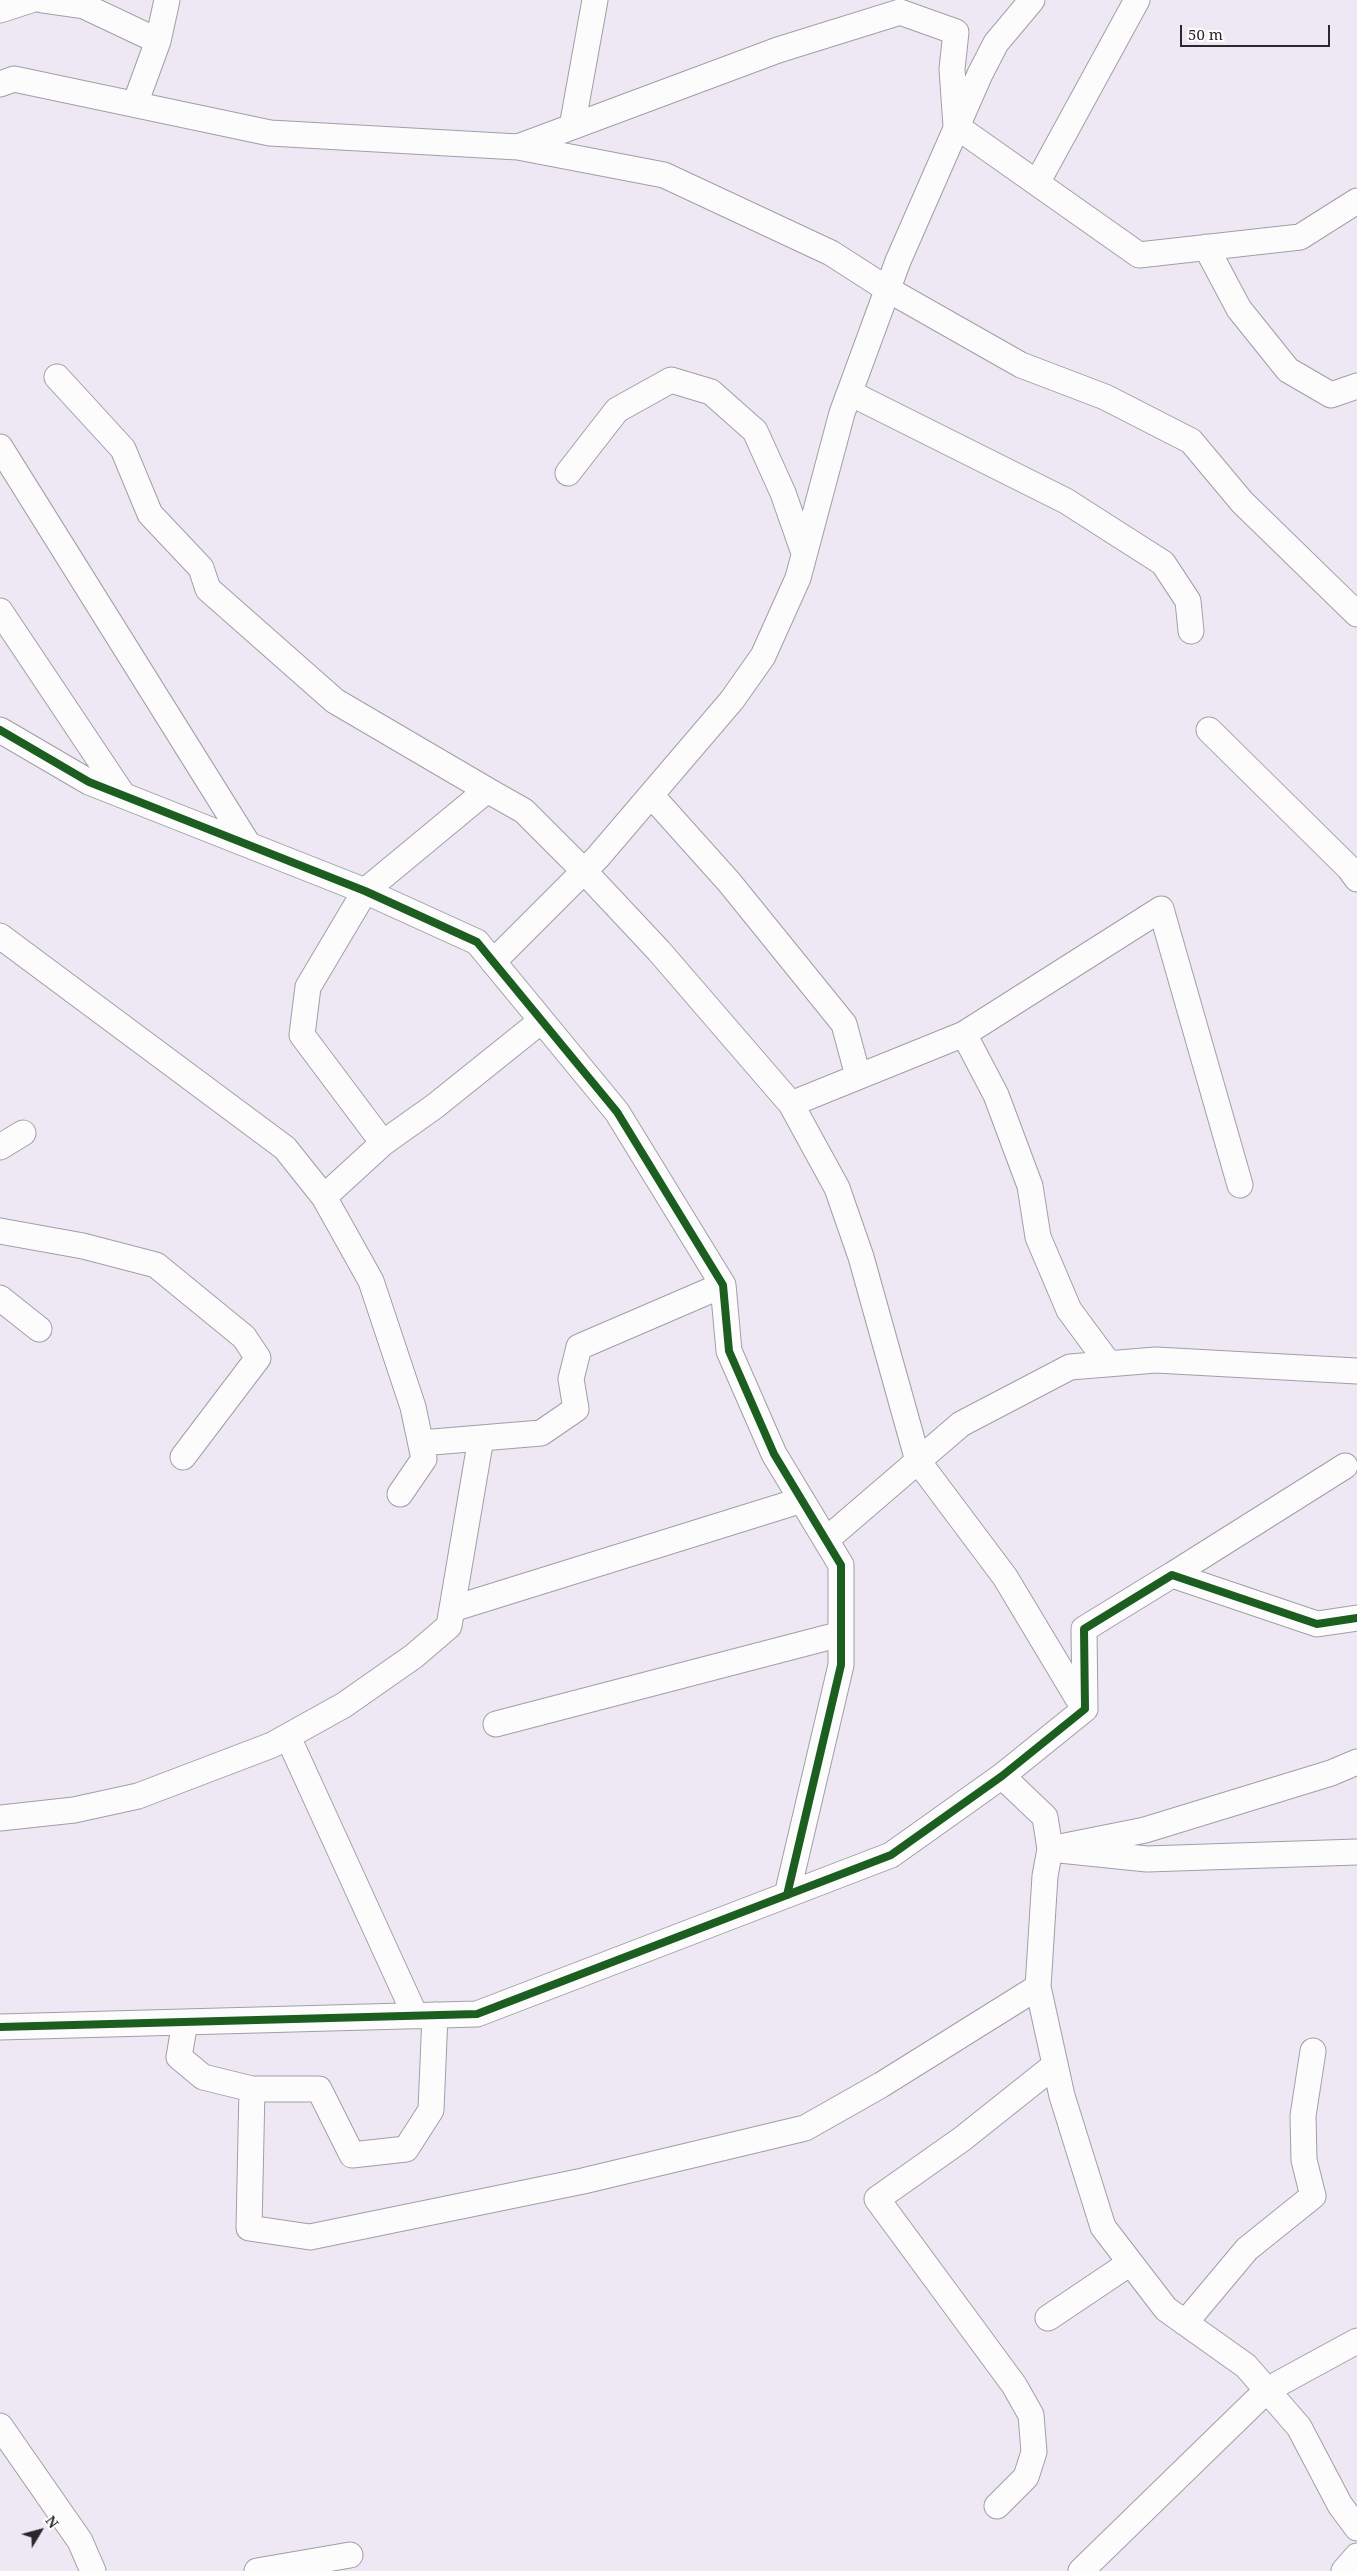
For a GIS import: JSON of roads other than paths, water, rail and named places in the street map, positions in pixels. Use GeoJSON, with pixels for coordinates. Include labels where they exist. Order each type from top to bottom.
{"type":"FeatureCollection","features":[{"type":"Feature","properties":{"kind":"street"},"geometry":{"type":"LineString","coordinates":[[0,10],[31,0]]}},
{"type":"Feature","properties":{"kind":"street"},"geometry":{"type":"LineString","coordinates":[[42,0],[84,6],[158,42]]}},
{"type":"Feature","properties":{"kind":"street"},"geometry":{"type":"LineString","coordinates":[[136,104],[158,42],[167,0]]}},
{"type":"Feature","properties":{"kind":"street"},"geometry":{"type":"LineString","coordinates":[[572,127],[595,0]]}},
{"type":"Feature","properties":{"kind":"street"},"geometry":{"type":"LineString","coordinates":[[493,962],[584,871],[732,700],[763,656],[798,578],[850,392],[887,289],[956,126],[996,44],[1032,0]]}},
{"type":"Feature","properties":{"kind":"street"},"geometry":{"type":"LineString","coordinates":[[1037,183],[1137,0]]}},
{"type":"Feature","properties":{"kind":"street"},"geometry":{"type":"LineString","coordinates":[[518,147],[778,50],[900,12],[956,32],[952,69],[956,126]]}},
{"type":"Feature","properties":{"kind":"street"},"geometry":{"type":"LineString","coordinates":[[0,84],[14,78],[270,132],[518,147],[664,175],[831,253],[887,289],[1021,365],[1105,397],[1190,441],[1242,502],[1357,614]]}},
{"type":"Feature","properties":{"kind":"street"},"geometry":{"type":"LineString","coordinates":[[956,126],[1139,254],[1300,237],[1357,201]]}},
{"type":"Feature","properties":{"kind":"street"},"geometry":{"type":"LineString","coordinates":[[1206,247],[1239,309],[1288,370],[1331,396],[1357,386]]}},
{"type":"Feature","properties":{"kind":"street"},"geometry":{"type":"LineString","coordinates":[[57,377],[123,449],[150,514],[201,568],[208,589],[335,701],[524,811],[584,871],[659,951],[792,1104],[837,1188],[861,1257],[918,1461],[1005,1577],[1085,1709]]}},
{"type":"Feature","properties":{"kind":"street"},"geometry":{"type":"LineString","coordinates":[[568,473],[618,410],[670,380],[712,392],[755,431],[783,493],[804,553]]}},
{"type":"Feature","properties":{"kind":"street"},"geometry":{"type":"LineString","coordinates":[[850,392],[1066,501],[1163,563],[1188,601],[1191,631]]}},
{"type":"Feature","properties":{"kind":"street"},"geometry":{"type":"LineString","coordinates":[[0,447],[248,844]]}},
{"type":"Feature","properties":{"kind":"street"},"geometry":{"type":"LineString","coordinates":[[0,611],[124,796]]}},
{"type":"Feature","properties":{"kind":"street"},"geometry":{"type":"LineString","coordinates":[[0,730],[89,782],[365,891],[477,942],[617,1112],[723,1284],[729,1351],[774,1454],[842,1565],[841,1665],[787,1895]]}},
{"type":"Feature","properties":{"kind":"street"},"geometry":{"type":"LineString","coordinates":[[1209,730],[1350,868],[1357,879]]}},
{"type":"Feature","properties":{"kind":"street"},"geometry":{"type":"LineString","coordinates":[[383,1143],[302,1034],[308,987],[365,891],[487,790]]}},
{"type":"Feature","properties":{"kind":"street"},"geometry":{"type":"LineString","coordinates":[[651,795],[729,882],[844,1024],[858,1076]]}},
{"type":"Feature","properties":{"kind":"street"},"geometry":{"type":"LineString","coordinates":[[792,1104],[964,1034],[1161,909],[1240,1185]]}},
{"type":"Feature","properties":{"kind":"street"},"geometry":{"type":"LineString","coordinates":[[0,936],[284,1148],[324,1198],[371,1281],[413,1407],[424,1459],[400,1494]]}},
{"type":"Feature","properties":{"kind":"street"},"geometry":{"type":"LineString","coordinates":[[324,1198],[383,1143],[435,1106],[541,1020]]}},
{"type":"Feature","properties":{"kind":"street"},"geometry":{"type":"LineString","coordinates":[[964,1034],[999,1104],[1030,1186],[1038,1237],[1070,1310],[1109,1364]]}},
{"type":"Feature","properties":{"kind":"street"},"geometry":{"type":"LineString","coordinates":[[0,1147],[24,1132]]}},
{"type":"Feature","properties":{"kind":"street"},"geometry":{"type":"LineString","coordinates":[[0,1231],[82,1246],[156,1265],[244,1336],[258,1358],[183,1456]]}},
{"type":"Feature","properties":{"kind":"street"},"geometry":{"type":"LineString","coordinates":[[421,1443],[542,1433],[576,1409],[571,1379],[579,1347],[723,1284]]}},
{"type":"Feature","properties":{"kind":"street"},"geometry":{"type":"LineString","coordinates":[[0,1298],[39,1329]]}},
{"type":"Feature","properties":{"kind":"street"},"geometry":{"type":"LineString","coordinates":[[826,1540],[961,1424],[1070,1367],[1156,1360],[1357,1371]]}},
{"type":"Feature","properties":{"kind":"street"},"geometry":{"type":"LineString","coordinates":[[0,1818],[74,1810],[138,1796],[272,1745],[344,1705],[414,1656],[449,1626],[481,1438]]}},
{"type":"Feature","properties":{"kind":"street"},"geometry":{"type":"LineString","coordinates":[[1085,1709],[1084,1630],[1345,1466]]}},
{"type":"Feature","properties":{"kind":"street"},"geometry":{"type":"LineString","coordinates":[[452,1609],[802,1500]]}},
{"type":"Feature","properties":{"kind":"street"},"geometry":{"type":"LineString","coordinates":[[1172,1575],[1317,1624],[1357,1618]]}},
{"type":"Feature","properties":{"kind":"street"},"geometry":{"type":"LineString","coordinates":[[496,1724],[841,1634]]}},
{"type":"Feature","properties":{"kind":"street"},"geometry":{"type":"LineString","coordinates":[[0,2027],[478,2014],[891,1855],[1002,1776],[1085,1709]]}},
{"type":"Feature","properties":{"kind":"street"},"geometry":{"type":"LineString","coordinates":[[185,2022],[179,2057],[203,2076],[252,2089],[319,2089],[352,2155],[406,2149],[431,2110],[425,2015],[288,1737]]}},
{"type":"Feature","properties":{"kind":"street"},"geometry":{"type":"LineString","coordinates":[[1050,1849],[1145,1830],[1331,1773],[1357,1762]]}},
{"type":"Feature","properties":{"kind":"street"},"geometry":{"type":"LineString","coordinates":[[1002,1776],[1045,1817],[1050,1849],[1046,1876],[1038,1987],[1062,2096],[1103,2228],[1166,2309],[1246,2366],[1299,2427],[1340,2505],[1357,2528]]}},
{"type":"Feature","properties":{"kind":"street"},"geometry":{"type":"LineString","coordinates":[[1050,1849],[1147,1860],[1357,1852]]}},
{"type":"Feature","properties":{"kind":"street"},"geometry":{"type":"LineString","coordinates":[[252,2089],[249,2228],[310,2237],[583,2181],[805,2128],[881,2085],[1038,1987]]}},
{"type":"Feature","properties":{"kind":"street"},"geometry":{"type":"LineString","coordinates":[[1185,2323],[1247,2249],[1313,2196],[1304,2160],[1303,2116],[1313,2051]]}},
{"type":"Feature","properties":{"kind":"street"},"geometry":{"type":"LineString","coordinates":[[997,2506],[1026,2477],[1034,2452],[1030,2415],[1014,2385],[878,2199],[962,2140],[1055,2065]]}},
{"type":"Feature","properties":{"kind":"street"},"geometry":{"type":"LineString","coordinates":[[1048,2318],[1130,2263]]}},
{"type":"Feature","properties":{"kind":"street"},"geometry":{"type":"LineString","coordinates":[[1081,2571],[1267,2390],[1357,2341]]}},
{"type":"Feature","properties":{"kind":"street"},"geometry":{"type":"LineString","coordinates":[[0,2426],[80,2541],[90,2570]]}},
{"type":"Feature","properties":{"kind":"street"},"geometry":{"type":"LineString","coordinates":[[257,2571],[350,2555]]}},
{"type":"Feature","properties":{"kind":"street"},"geometry":{"type":"LineString","coordinates":[[1344,2571],[1357,2556]]}}]}
